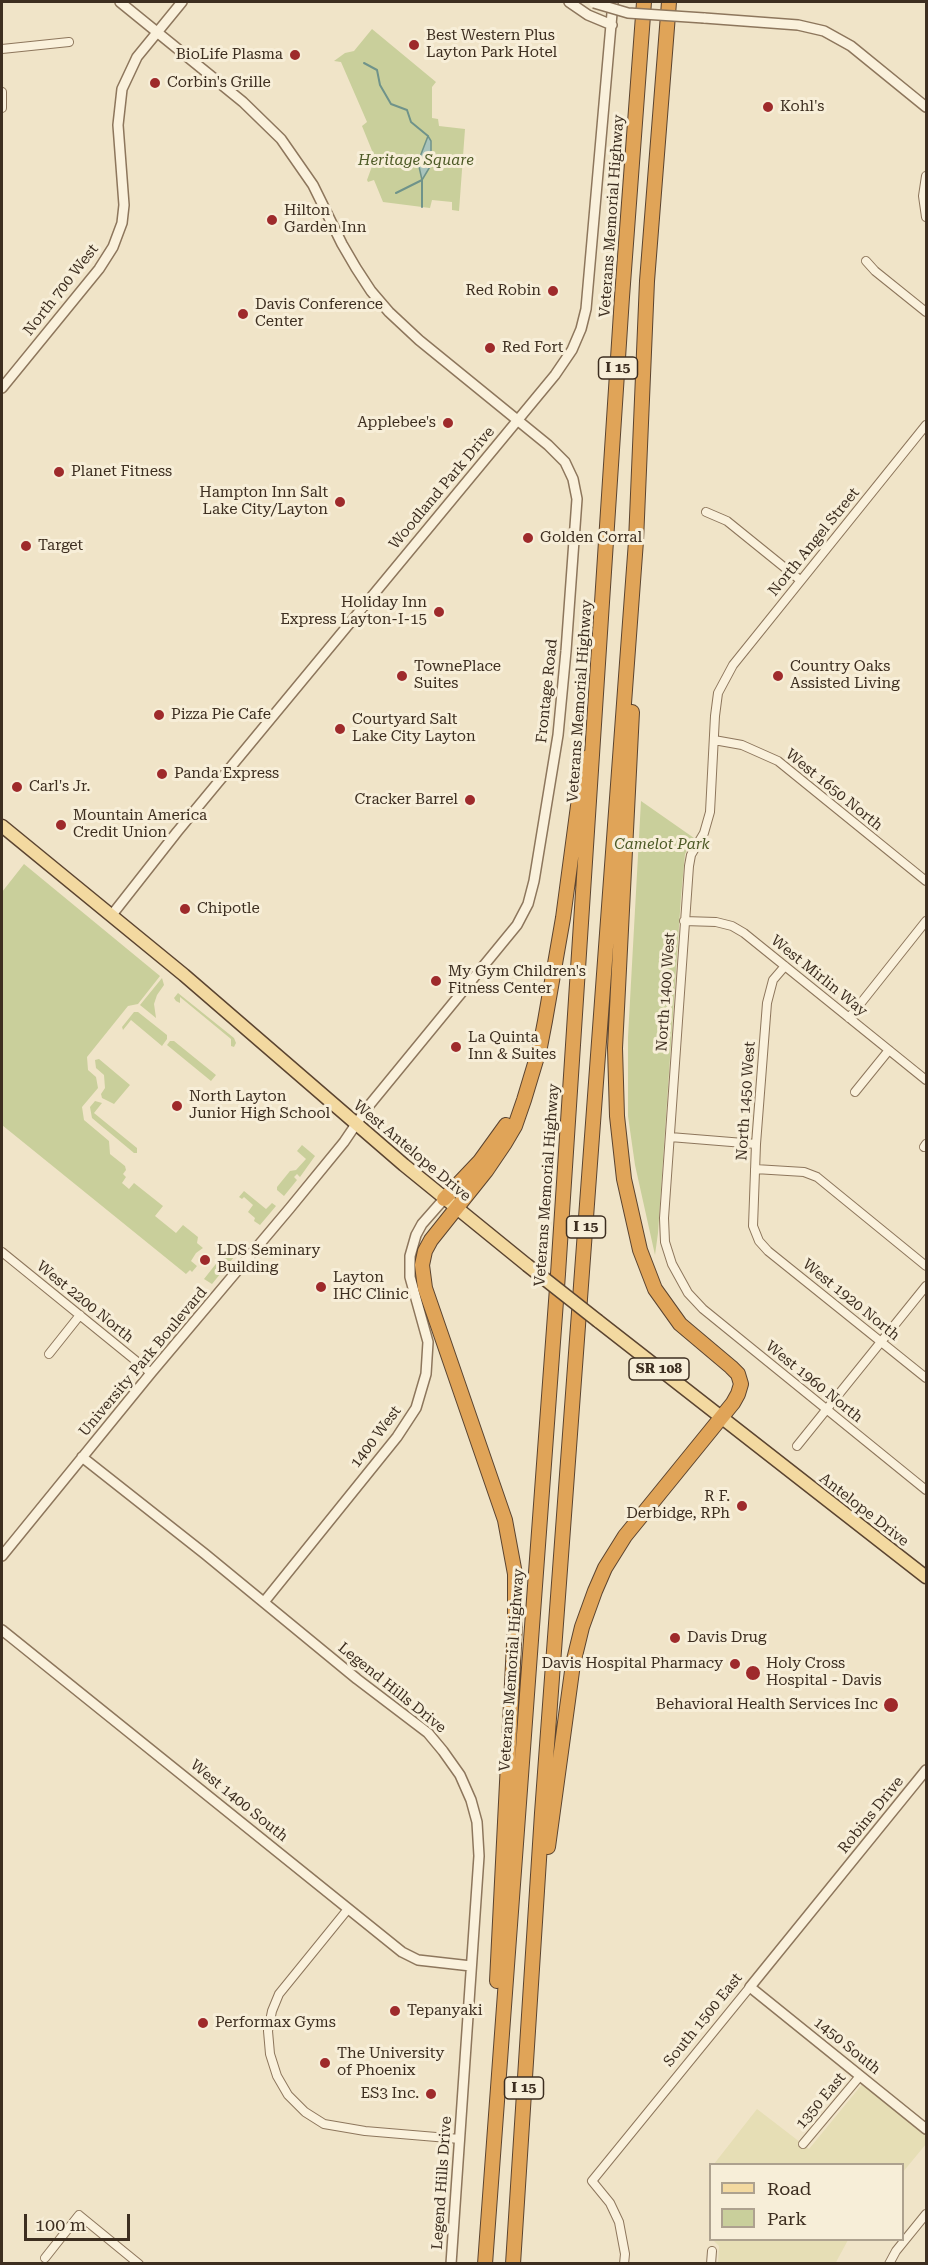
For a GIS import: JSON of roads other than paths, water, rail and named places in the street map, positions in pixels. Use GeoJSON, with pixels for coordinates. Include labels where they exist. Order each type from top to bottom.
{"type":"FeatureCollection","features":[{"type":"Feature","properties":{"kind":"highway","name":"Veterans Memorial Highway"},"geometry":{"type":"LineString","coordinates":[[485,2264],[595,736],[622,297],[644,2]]}},
{"type":"Feature","properties":{"kind":"highway","name":"I 15"},"geometry":{"type":"LineString","coordinates":[[513,2264],[536,1913],[636,541],[647,280],[669,2]]}},
{"type":"Feature","properties":{"kind":"highway"},"geometry":{"type":"LineString","coordinates":[[536,1913],[545,1870],[573,1664],[590,1603],[605,1568],[626,1536],[738,1394],[740,1379],[731,1367],[680,1324],[655,1289],[638,1241],[624,1179],[618,1132],[615,1048],[640,566],[636,541]]}},
{"type":"Feature","properties":{"kind":"highway"},"geometry":{"type":"LineString","coordinates":[[499,2081],[493,2056],[516,1615],[515,1574],[505,1520],[423,1277],[423,1262],[426,1248],[498,1154],[515,1126],[540,1047],[561,928],[582,776],[595,736]]}},
{"type":"Feature","properties":{"kind":"highway"},"geometry":{"type":"LineString","coordinates":[[444,1199],[480,1161],[520,1107]]}},
{"type":"Feature","properties":{"kind":"main road","name":"West Antelope Drive"},"geometry":{"type":"LineString","coordinates":[[2,826],[252,1032],[356,1125],[444,1199],[783,1466]]}},
{"type":"Feature","properties":{"kind":"main road","name":"Antelope Drive"},"geometry":{"type":"LineString","coordinates":[[783,1466],[927,1577]]}},
{"type":"Feature","properties":{"kind":"street"},"geometry":{"type":"LineString","coordinates":[[120,2],[243,102],[281,139],[313,185],[342,244],[371,291],[389,312],[420,340],[517,421]]}},
{"type":"Feature","properties":{"kind":"street","name":"North 700 West"},"geometry":{"type":"LineString","coordinates":[[2,388],[99,269],[115,243],[122,223],[124,201],[118,125],[120,98],[127,74],[135,60],[182,2]]}},
{"type":"Feature","properties":{"kind":"street"},"geometry":{"type":"LineString","coordinates":[[569,2],[585,14],[612,25]]}},
{"type":"Feature","properties":{"kind":"street"},"geometry":{"type":"LineString","coordinates":[[592,2],[628,13],[798,25],[824,31],[851,46],[927,106]]}},
{"type":"Feature","properties":{"kind":"street","name":"Woodland Park Drive"},"geometry":{"type":"LineString","coordinates":[[111,916],[177,831],[555,375],[572,350],[586,309],[613,2]]}},
{"type":"Feature","properties":{"kind":"street"},"geometry":{"type":"LineString","coordinates":[[2,49],[69,42]]}},
{"type":"Feature","properties":{"kind":"street"},"geometry":{"type":"LineString","coordinates":[[2,92],[2,108]]}},
{"type":"Feature","properties":{"kind":"street"},"geometry":{"type":"LineString","coordinates":[[927,176],[923,196],[927,217]]}},
{"type":"Feature","properties":{"kind":"street"},"geometry":{"type":"LineString","coordinates":[[866,261],[876,271],[925,306]]}},
{"type":"Feature","properties":{"kind":"street","name":"Frontage Road"},"geometry":{"type":"LineString","coordinates":[[517,421],[558,453],[565,462],[573,479],[577,505],[561,712],[537,864],[528,904]]}},
{"type":"Feature","properties":{"kind":"street","name":"North Angel Street"},"geometry":{"type":"LineString","coordinates":[[718,693],[725,678],[800,580],[927,425]]}},
{"type":"Feature","properties":{"kind":"street"},"geometry":{"type":"LineString","coordinates":[[706,512],[727,521],[800,580]]}},
{"type":"Feature","properties":{"kind":"street","name":"North 1400 West"},"geometry":{"type":"LineString","coordinates":[[688,1293],[672,1264],[665,1242],[664,1218],[684,921],[691,855],[704,833],[711,812],[718,693]]}},
{"type":"Feature","properties":{"kind":"street","name":"West 1650 North"},"geometry":{"type":"LineString","coordinates":[[714,740],[742,745],[778,761],[927,881]]}},
{"type":"Feature","properties":{"kind":"street","name":"University Park Boulevard"},"geometry":{"type":"LineString","coordinates":[[2,1556],[5,1544],[225,1288],[356,1125],[367,1108],[509,936],[528,904]]}},
{"type":"Feature","properties":{"kind":"street","name":"West Mirlin Way"},"geometry":{"type":"LineString","coordinates":[[684,921],[716,922],[732,926],[744,933],[927,1080]]}},
{"type":"Feature","properties":{"kind":"street"},"geometry":{"type":"LineString","coordinates":[[849,1018],[927,921]]}},
{"type":"Feature","properties":{"kind":"street","name":"North 1450 West"},"geometry":{"type":"LineString","coordinates":[[759,1241],[753,1226],[756,1144],[767,1003],[773,980],[785,966]]}},
{"type":"Feature","properties":{"kind":"street"},"geometry":{"type":"LineString","coordinates":[[855,1092],[889,1050]]}},
{"type":"Feature","properties":{"kind":"street"},"geometry":{"type":"LineString","coordinates":[[670,1137],[756,1144]]}},
{"type":"Feature","properties":{"kind":"street"},"geometry":{"type":"LineString","coordinates":[[755,1169],[804,1172],[817,1177],[927,1266]]}},
{"type":"Feature","properties":{"kind":"street","name":"1400 West"},"geometry":{"type":"LineString","coordinates":[[264,1602],[397,1437],[416,1408],[426,1374],[428,1342],[410,1277],[410,1256],[422,1224],[444,1199]]}},
{"type":"Feature","properties":{"kind":"street","name":"West 1920 North"},"geometry":{"type":"LineString","coordinates":[[759,1241],[768,1251],[927,1378]]}},
{"type":"Feature","properties":{"kind":"street","name":"West 2200 North"},"geometry":{"type":"LineString","coordinates":[[3,1257],[80,1315],[151,1373]]}},
{"type":"Feature","properties":{"kind":"street"},"geometry":{"type":"LineString","coordinates":[[797,1446],[927,1286]]}},
{"type":"Feature","properties":{"kind":"street","name":"West 1960 North"},"geometry":{"type":"LineString","coordinates":[[688,1293],[703,1309],[927,1490]]}},
{"type":"Feature","properties":{"kind":"street"},"geometry":{"type":"LineString","coordinates":[[49,1354],[80,1315]]}},
{"type":"Feature","properties":{"kind":"street","name":"Legend Hills Drive"},"geometry":{"type":"LineString","coordinates":[[82,1457],[357,1679],[428,1733],[444,1751],[460,1775],[471,1800],[477,1833],[478,1856],[451,2264]]}},
{"type":"Feature","properties":{"kind":"street","name":"West 1400 South"},"geometry":{"type":"LineString","coordinates":[[2,1630],[402,1953],[418,1960],[471,1966]]}},
{"type":"Feature","properties":{"kind":"street","name":"Robins Drive"},"geometry":{"type":"LineString","coordinates":[[838,1879],[927,1770]]}},
{"type":"Feature","properties":{"kind":"street","name":"South 1500 East"},"geometry":{"type":"LineString","coordinates":[[624,2264],[625,2254],[619,2222],[610,2203],[592,2181],[838,1879]]}},
{"type":"Feature","properties":{"kind":"street"},"geometry":{"type":"LineString","coordinates":[[348,1909],[279,1994],[272,2011],[268,2031],[270,2054],[277,2076],[288,2096],[305,2112],[324,2124],[365,2131],[460,2139]]}},
{"type":"Feature","properties":{"kind":"street","name":"1450 South"},"geometry":{"type":"LineString","coordinates":[[750,1987],[927,2129]]}},
{"type":"Feature","properties":{"kind":"street","name":"1350 East"},"geometry":{"type":"LineString","coordinates":[[803,2144],[860,2076]]}},
{"type":"Feature","properties":{"kind":"street"},"geometry":{"type":"LineString","coordinates":[[888,2264],[927,2214]]}},
{"type":"Feature","properties":{"kind":"street"},"geometry":{"type":"LineString","coordinates":[[45,2259],[79,2215],[139,2264]]}},
{"type":"Feature","properties":{"kind":"street"},"geometry":{"type":"LineString","coordinates":[[711,2264],[712,2251]]}},
{"type":"Feature","properties":{"kind":"water"},"geometry":{"type":"Polygon","coordinates":[[[428,136],[431,141],[431,165],[422,180],[418,162],[428,136]]]}},
{"type":"Feature","properties":{"kind":"waterway"},"geometry":{"type":"LineString","coordinates":[[364,63],[377,70],[380,85],[391,104],[407,110],[411,122],[428,136]]}},
{"type":"Feature","properties":{"kind":"waterway"},"geometry":{"type":"LineString","coordinates":[[396,193],[422,180]]}},
{"type":"Feature","properties":{"kind":"waterway"},"geometry":{"type":"LineString","coordinates":[[422,180],[422,207]]}},
{"type":"Feature","properties":{"kind":"place","name":"Best Western Plus Layton Park Hotel"},"geometry":{"type":"Point","coordinates":[414,45]}},
{"type":"Feature","properties":{"kind":"place","name":"BioLife Plasma"},"geometry":{"type":"Point","coordinates":[295,55]}},
{"type":"Feature","properties":{"kind":"place","name":"Corbin's Grille"},"geometry":{"type":"Point","coordinates":[155,83]}},
{"type":"Feature","properties":{"kind":"place","name":"Kohl's"},"geometry":{"type":"Point","coordinates":[768,107]}},
{"type":"Feature","properties":{"kind":"place","name":"Hilton Garden Inn"},"geometry":{"type":"Point","coordinates":[272,220]}},
{"type":"Feature","properties":{"kind":"place","name":"Red Robin"},"geometry":{"type":"Point","coordinates":[553,291]}},
{"type":"Feature","properties":{"kind":"place","name":"Davis Conference Center"},"geometry":{"type":"Point","coordinates":[243,314]}},
{"type":"Feature","properties":{"kind":"place","name":"Red Fort"},"geometry":{"type":"Point","coordinates":[490,348]}},
{"type":"Feature","properties":{"kind":"place","name":"Applebee's"},"geometry":{"type":"Point","coordinates":[448,423]}},
{"type":"Feature","properties":{"kind":"place","name":"Planet Fitness"},"geometry":{"type":"Point","coordinates":[59,472]}},
{"type":"Feature","properties":{"kind":"place","name":"Hampton Inn Salt Lake City/Layton"},"geometry":{"type":"Point","coordinates":[340,502]}},
{"type":"Feature","properties":{"kind":"place","name":"Golden Corral"},"geometry":{"type":"Point","coordinates":[528,538]}},
{"type":"Feature","properties":{"kind":"place","name":"Target"},"geometry":{"type":"Point","coordinates":[26,546]}},
{"type":"Feature","properties":{"kind":"place","name":"Holiday Inn Express Layton-I-15"},"geometry":{"type":"Point","coordinates":[439,612]}},
{"type":"Feature","properties":{"kind":"place","name":"TownePlace Suites"},"geometry":{"type":"Point","coordinates":[402,676]}},
{"type":"Feature","properties":{"kind":"place","name":"Country Oaks Assisted Living"},"geometry":{"type":"Point","coordinates":[778,676]}},
{"type":"Feature","properties":{"kind":"place","name":"Pizza Pie Cafe"},"geometry":{"type":"Point","coordinates":[159,715]}},
{"type":"Feature","properties":{"kind":"place","name":"Courtyard Salt Lake City Layton"},"geometry":{"type":"Point","coordinates":[340,729]}},
{"type":"Feature","properties":{"kind":"place","name":"Panda Express"},"geometry":{"type":"Point","coordinates":[162,774]}},
{"type":"Feature","properties":{"kind":"place","name":"Carl's Jr."},"geometry":{"type":"Point","coordinates":[17,787]}},
{"type":"Feature","properties":{"kind":"place","name":"Cracker Barrel"},"geometry":{"type":"Point","coordinates":[470,800]}},
{"type":"Feature","properties":{"kind":"place","name":"Mountain America Credit Union"},"geometry":{"type":"Point","coordinates":[61,825]}},
{"type":"Feature","properties":{"kind":"place","name":"Chipotle"},"geometry":{"type":"Point","coordinates":[185,909]}},
{"type":"Feature","properties":{"kind":"place","name":"My Gym Children's Fitness Center"},"geometry":{"type":"Point","coordinates":[436,981]}},
{"type":"Feature","properties":{"kind":"place","name":"La Quinta Inn & Suites"},"geometry":{"type":"Point","coordinates":[456,1047]}},
{"type":"Feature","properties":{"kind":"place","name":"North Layton Junior High School"},"geometry":{"type":"Point","coordinates":[177,1106]}},
{"type":"Feature","properties":{"kind":"place","name":"LDS Seminary Building"},"geometry":{"type":"Point","coordinates":[205,1260]}},
{"type":"Feature","properties":{"kind":"place","name":"Layton IHC Clinic"},"geometry":{"type":"Point","coordinates":[321,1287]}},
{"type":"Feature","properties":{"kind":"place","name":"R F. Derbidge, RPh"},"geometry":{"type":"Point","coordinates":[742,1506]}},
{"type":"Feature","properties":{"kind":"place","name":"Davis Drug"},"geometry":{"type":"Point","coordinates":[675,1638]}},
{"type":"Feature","properties":{"kind":"place","name":"Davis Hospital Pharmacy"},"geometry":{"type":"Point","coordinates":[735,1664]}},
{"type":"Feature","properties":{"kind":"place","name":"Holy Cross Hospital - Davis"},"geometry":{"type":"Point","coordinates":[753,1673]}},
{"type":"Feature","properties":{"kind":"place","name":"Behavioral Health Services Inc"},"geometry":{"type":"Point","coordinates":[891,1705]}},
{"type":"Feature","properties":{"kind":"place","name":"Tepanyaki"},"geometry":{"type":"Point","coordinates":[395,2011]}},
{"type":"Feature","properties":{"kind":"place","name":"Performax Gyms"},"geometry":{"type":"Point","coordinates":[203,2023]}},
{"type":"Feature","properties":{"kind":"place","name":"The University of Phoenix"},"geometry":{"type":"Point","coordinates":[325,2063]}},
{"type":"Feature","properties":{"kind":"place","name":"ES3 Inc."},"geometry":{"type":"Point","coordinates":[431,2094]}},
{"type":"Feature","properties":{"kind":"park label","name":"Heritage Square"},"geometry":{"type":"Point","coordinates":[416,161]}},
{"type":"Feature","properties":{"kind":"park label","name":"Camelot Park"},"geometry":{"type":"Point","coordinates":[662,845]}}]}
